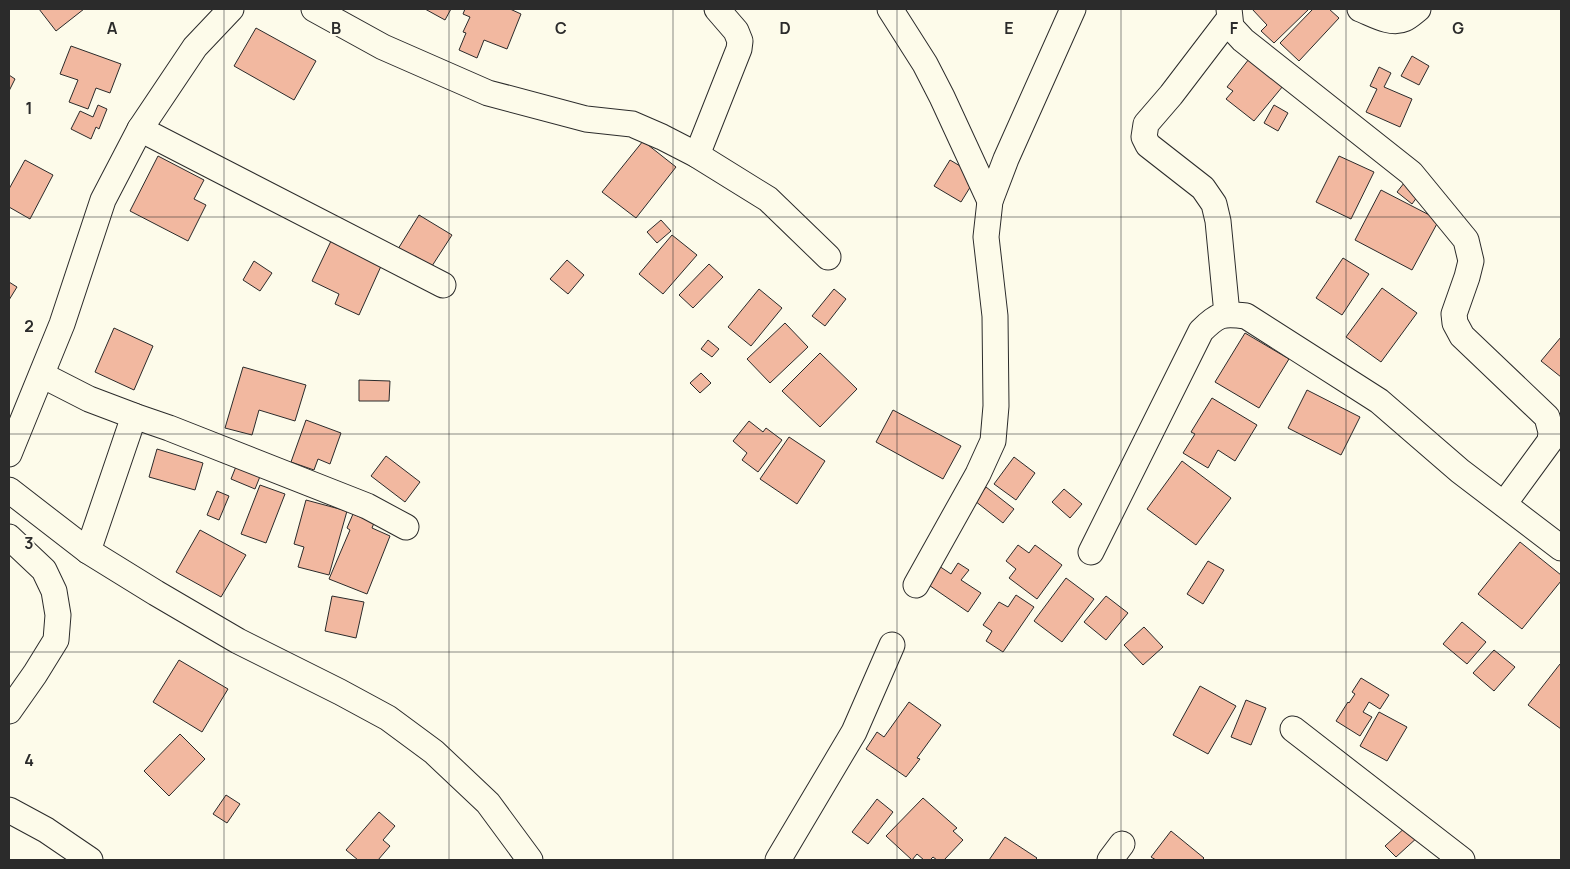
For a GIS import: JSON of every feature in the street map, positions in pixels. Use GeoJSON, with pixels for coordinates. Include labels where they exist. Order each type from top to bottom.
{"type":"FeatureCollection","features":[{"type":"Feature","properties":{"kind":"street"},"geometry":{"type":"LineString","coordinates":[[9,454],[67,309],[103,200],[140,129],[195,47],[231,9]]}},
{"type":"Feature","properties":{"kind":"street"},"geometry":{"type":"LineString","coordinates":[[314,9],[384,46],[488,93],[586,119],[632,124],[662,137],[697,155],[768,200],[828,257]]}},
{"type":"Feature","properties":{"kind":"street"},"geometry":{"type":"LineString","coordinates":[[697,155],[739,49],[740,41],[736,31],[717,9]]}},
{"type":"Feature","properties":{"kind":"street"},"geometry":{"type":"LineString","coordinates":[[890,9],[925,64],[990,201]]}},
{"type":"Feature","properties":{"kind":"street"},"geometry":{"type":"LineString","coordinates":[[916,585],[978,474],[993,441],[996,406],[995,316],[986,237],[990,201],[1006,159],[1073,9]]}},
{"type":"Feature","properties":{"kind":"street"},"geometry":{"type":"LineString","coordinates":[[1360,9],[1382,18],[1395,20],[1404,19],[1418,9]]}},
{"type":"Feature","properties":{"kind":"street"},"geometry":{"type":"LineString","coordinates":[[1227,314],[1218,222],[1214,204],[1203,188],[1148,144],[1144,137],[1146,124],[1171,95],[1229,14]]}},
{"type":"Feature","properties":{"kind":"street"},"geometry":{"type":"LineString","coordinates":[[1229,14],[1231,27],[1243,40],[1411,173],[1466,240],[1471,261],[1454,314],[1455,323],[1462,336],[1547,416],[1551,432],[1550,441],[1504,504]]}},
{"type":"Feature","properties":{"kind":"street"},"geometry":{"type":"LineString","coordinates":[[140,129],[443,285]]}},
{"type":"Feature","properties":{"kind":"street"},"geometry":{"type":"LineString","coordinates":[[1091,552],[1201,331],[1213,319],[1227,314],[1246,316],[1379,400],[1460,471],[1561,548]]}},
{"type":"Feature","properties":{"kind":"street"},"geometry":{"type":"LineString","coordinates":[[42,375],[89,399],[169,428],[366,506],[406,527]]}},
{"type":"Feature","properties":{"kind":"street"},"geometry":{"type":"LineString","coordinates":[[88,551],[134,416]]}},
{"type":"Feature","properties":{"kind":"street"},"geometry":{"type":"LineString","coordinates":[[9,490],[88,551],[238,641],[388,718],[434,752],[488,803],[530,860]]}},
{"type":"Feature","properties":{"kind":"street"},"geometry":{"type":"LineString","coordinates":[[9,536],[44,570],[54,590],[58,615],[56,640],[9,711]]}},
{"type":"Feature","properties":{"kind":"street"},"geometry":{"type":"LineString","coordinates":[[778,860],[854,732],[892,645]]}},
{"type":"Feature","properties":{"kind":"street"},"geometry":{"type":"LineString","coordinates":[[1293,729],[1462,860]]}},
{"type":"Feature","properties":{"kind":"street"},"geometry":{"type":"LineString","coordinates":[[9,810],[46,830],[90,860]]}},
{"type":"Feature","properties":{"kind":"building"},"geometry":{"type":"Polygon","coordinates":[[[39,9],[84,9],[56,31],[39,9]]]}},
{"type":"Feature","properties":{"kind":"building"},"geometry":{"type":"Polygon","coordinates":[[[425,9],[451,9],[445,20],[425,9]]]}},
{"type":"Feature","properties":{"kind":"building"},"geometry":{"type":"Polygon","coordinates":[[[465,9],[510,9],[521,14],[507,49],[484,40],[477,58],[459,50],[466,33],[463,32],[470,17],[463,14],[465,9]]]}},
{"type":"Feature","properties":{"kind":"building"},"geometry":{"type":"Polygon","coordinates":[[[1252,9],[1309,9],[1274,43],[1261,31],[1267,25],[1252,9]]]}},
{"type":"Feature","properties":{"kind":"building"},"geometry":{"type":"Polygon","coordinates":[[[1313,9],[1329,9],[1339,18],[1299,61],[1280,43],[1313,9]]]}},
{"type":"Feature","properties":{"kind":"building"},"geometry":{"type":"Polygon","coordinates":[[[256,28],[316,61],[294,100],[234,66],[256,28]]]}},
{"type":"Feature","properties":{"kind":"building"},"geometry":{"type":"Polygon","coordinates":[[[71,46],[121,64],[110,93],[96,88],[88,109],[69,102],[78,80],[60,74],[71,46]]]}},
{"type":"Feature","properties":{"kind":"building"},"geometry":{"type":"Polygon","coordinates":[[[1412,56],[1429,66],[1419,85],[1401,76],[1412,56]]]}},
{"type":"Feature","properties":{"kind":"building"},"geometry":{"type":"Polygon","coordinates":[[[1249,59],[1283,86],[1254,121],[1226,99],[1233,91],[1227,87],[1249,59]]]}},
{"type":"Feature","properties":{"kind":"building"},"geometry":{"type":"Polygon","coordinates":[[[1379,67],[1391,73],[1384,87],[1412,99],[1400,127],[1366,112],[1377,89],[1370,86],[1379,67]]]}},
{"type":"Feature","properties":{"kind":"building"},"geometry":{"type":"Polygon","coordinates":[[[9,75],[15,79],[9,91],[9,75]]]}},
{"type":"Feature","properties":{"kind":"building"},"geometry":{"type":"Polygon","coordinates":[[[98,105],[107,109],[99,129],[96,127],[91,139],[71,129],[80,111],[93,117],[98,105]]]}},
{"type":"Feature","properties":{"kind":"building"},"geometry":{"type":"Polygon","coordinates":[[[1274,105],[1288,113],[1278,131],[1264,123],[1274,105]]]}},
{"type":"Feature","properties":{"kind":"building"},"geometry":{"type":"Polygon","coordinates":[[[643,141],[676,167],[636,218],[602,192],[643,141]]]}},
{"type":"Feature","properties":{"kind":"building"},"geometry":{"type":"Polygon","coordinates":[[[158,156],[204,180],[194,199],[206,205],[188,241],[130,211],[158,156]]]}},
{"type":"Feature","properties":{"kind":"building"},"geometry":{"type":"Polygon","coordinates":[[[1339,156],[1374,172],[1351,219],[1316,202],[1339,156]]]}},
{"type":"Feature","properties":{"kind":"building"},"geometry":{"type":"Polygon","coordinates":[[[25,160],[53,175],[30,219],[9,207],[9,189],[25,160]]]}},
{"type":"Feature","properties":{"kind":"building"},"geometry":{"type":"Polygon","coordinates":[[[950,160],[977,176],[961,202],[934,186],[950,160]]]}},
{"type":"Feature","properties":{"kind":"building"},"geometry":{"type":"Polygon","coordinates":[[[1408,178],[1423,189],[1412,204],[1397,192],[1408,178]]]}},
{"type":"Feature","properties":{"kind":"building"},"geometry":{"type":"Polygon","coordinates":[[[1381,190],[1439,220],[1412,270],[1355,240],[1381,190]]]}},
{"type":"Feature","properties":{"kind":"building"},"geometry":{"type":"Polygon","coordinates":[[[419,215],[452,235],[432,266],[415,256],[413,259],[398,249],[419,215]]]}},
{"type":"Feature","properties":{"kind":"building"},"geometry":{"type":"Polygon","coordinates":[[[661,220],[671,231],[657,243],[647,232],[661,220]]]}},
{"type":"Feature","properties":{"kind":"building"},"geometry":{"type":"Polygon","coordinates":[[[672,235],[697,255],[663,294],[639,274],[672,235]]]}},
{"type":"Feature","properties":{"kind":"building"},"geometry":{"type":"Polygon","coordinates":[[[331,241],[382,264],[359,315],[335,304],[339,294],[312,281],[331,241]]]}},
{"type":"Feature","properties":{"kind":"building"},"geometry":{"type":"Polygon","coordinates":[[[1343,258],[1369,274],[1342,315],[1316,298],[1343,258]]]}},
{"type":"Feature","properties":{"kind":"building"},"geometry":{"type":"Polygon","coordinates":[[[567,260],[584,275],[568,294],[550,279],[567,260]]]}},
{"type":"Feature","properties":{"kind":"building"},"geometry":{"type":"Polygon","coordinates":[[[254,261],[272,273],[260,291],[243,280],[254,261]]]}},
{"type":"Feature","properties":{"kind":"building"},"geometry":{"type":"Polygon","coordinates":[[[709,264],[723,277],[693,308],[679,295],[709,264]]]}},
{"type":"Feature","properties":{"kind":"building"},"geometry":{"type":"Polygon","coordinates":[[[9,282],[17,287],[9,300],[9,282]]]}},
{"type":"Feature","properties":{"kind":"building"},"geometry":{"type":"Polygon","coordinates":[[[1382,288],[1417,313],[1381,362],[1346,337],[1382,288]]]}},
{"type":"Feature","properties":{"kind":"building"},"geometry":{"type":"Polygon","coordinates":[[[759,289],[782,308],[751,346],[728,327],[759,289]]]}},
{"type":"Feature","properties":{"kind":"building"},"geometry":{"type":"Polygon","coordinates":[[[834,289],[846,299],[825,326],[812,316],[834,289]]]}},
{"type":"Feature","properties":{"kind":"building"},"geometry":{"type":"Polygon","coordinates":[[[785,323],[808,347],[770,383],[747,359],[785,323]]]}},
{"type":"Feature","properties":{"kind":"building"},"geometry":{"type":"Polygon","coordinates":[[[114,328],[153,346],[134,390],[95,372],[114,328]]]}},
{"type":"Feature","properties":{"kind":"building"},"geometry":{"type":"Polygon","coordinates":[[[1245,333],[1289,359],[1259,408],[1215,382],[1245,333]]]}},
{"type":"Feature","properties":{"kind":"building"},"geometry":{"type":"Polygon","coordinates":[[[1561,337],[1561,377],[1541,361],[1561,337]]]}},
{"type":"Feature","properties":{"kind":"building"},"geometry":{"type":"Polygon","coordinates":[[[708,340],[719,349],[712,357],[701,349],[708,340]]]}},
{"type":"Feature","properties":{"kind":"building"},"geometry":{"type":"Polygon","coordinates":[[[820,353],[857,389],[820,427],[782,391],[820,353]]]}},
{"type":"Feature","properties":{"kind":"building"},"geometry":{"type":"Polygon","coordinates":[[[243,367],[306,385],[295,421],[259,410],[252,435],[225,428],[243,367]]]}},
{"type":"Feature","properties":{"kind":"building"},"geometry":{"type":"Polygon","coordinates":[[[701,373],[711,383],[700,393],[690,383],[701,373]]]}},
{"type":"Feature","properties":{"kind":"building"},"geometry":{"type":"Polygon","coordinates":[[[359,380],[390,381],[389,401],[359,401],[359,380]]]}},
{"type":"Feature","properties":{"kind":"building"},"geometry":{"type":"Polygon","coordinates":[[[1307,390],[1360,417],[1341,455],[1288,428],[1307,390]]]}},
{"type":"Feature","properties":{"kind":"building"},"geometry":{"type":"Polygon","coordinates":[[[1212,398],[1257,425],[1235,461],[1218,450],[1208,468],[1183,453],[1195,434],[1191,432],[1212,398]]]}},
{"type":"Feature","properties":{"kind":"building"},"geometry":{"type":"Polygon","coordinates":[[[893,410],[961,446],[943,479],[876,442],[893,410]]]}},
{"type":"Feature","properties":{"kind":"building"},"geometry":{"type":"Polygon","coordinates":[[[306,420],[341,433],[330,464],[318,459],[314,470],[291,462],[306,420]]]}},
{"type":"Feature","properties":{"kind":"building"},"geometry":{"type":"Polygon","coordinates":[[[749,421],[763,432],[766,428],[782,440],[758,472],[742,460],[747,453],[733,441],[749,421]]]}},
{"type":"Feature","properties":{"kind":"building"},"geometry":{"type":"Polygon","coordinates":[[[789,437],[825,461],[797,504],[760,479],[789,437]]]}},
{"type":"Feature","properties":{"kind":"building"},"geometry":{"type":"Polygon","coordinates":[[[157,449],[203,463],[195,490],[149,477],[157,449]]]}},
{"type":"Feature","properties":{"kind":"building"},"geometry":{"type":"Polygon","coordinates":[[[386,456],[420,482],[405,502],[371,476],[386,456]]]}},
{"type":"Feature","properties":{"kind":"building"},"geometry":{"type":"Polygon","coordinates":[[[1014,457],[1035,473],[1016,500],[994,484],[1014,457]]]}},
{"type":"Feature","properties":{"kind":"building"},"geometry":{"type":"Polygon","coordinates":[[[1182,461],[1231,498],[1196,545],[1147,509],[1182,461]]]}},
{"type":"Feature","properties":{"kind":"building"},"geometry":{"type":"Polygon","coordinates":[[[237,464],[261,474],[255,489],[231,479],[237,464]]]}},
{"type":"Feature","properties":{"kind":"building"},"geometry":{"type":"Polygon","coordinates":[[[260,485],[285,494],[266,543],[241,534],[260,485]]]}},
{"type":"Feature","properties":{"kind":"building"},"geometry":{"type":"Polygon","coordinates":[[[986,487],[1014,509],[1003,523],[975,501],[986,487]]]}},
{"type":"Feature","properties":{"kind":"building"},"geometry":{"type":"Polygon","coordinates":[[[1064,489],[1082,504],[1070,518],[1052,502],[1064,489]]]}},
{"type":"Feature","properties":{"kind":"building"},"geometry":{"type":"Polygon","coordinates":[[[217,491],[229,496],[219,520],[207,515],[217,491]]]}},
{"type":"Feature","properties":{"kind":"building"},"geometry":{"type":"Polygon","coordinates":[[[306,500],[347,511],[329,575],[298,567],[304,547],[294,544],[306,500]]]}},
{"type":"Feature","properties":{"kind":"building"},"geometry":{"type":"Polygon","coordinates":[[[353,514],[374,523],[372,528],[390,536],[367,594],[329,579],[350,530],[347,528],[353,514]]]}},
{"type":"Feature","properties":{"kind":"building"},"geometry":{"type":"Polygon","coordinates":[[[200,530],[246,555],[221,597],[176,572],[200,530]]]}},
{"type":"Feature","properties":{"kind":"building"},"geometry":{"type":"Polygon","coordinates":[[[1520,542],[1561,575],[1561,581],[1522,629],[1478,594],[1520,542]]]}},
{"type":"Feature","properties":{"kind":"building"},"geometry":{"type":"Polygon","coordinates":[[[1018,545],[1029,553],[1035,545],[1062,565],[1037,599],[1009,578],[1016,569],[1006,561],[1018,545]]]}},
{"type":"Feature","properties":{"kind":"building"},"geometry":{"type":"Polygon","coordinates":[[[1208,561],[1224,570],[1203,604],[1187,594],[1208,561]]]}},
{"type":"Feature","properties":{"kind":"building"},"geometry":{"type":"Polygon","coordinates":[[[958,563],[969,570],[961,580],[981,593],[968,612],[923,581],[936,564],[951,574],[958,563]]]}},
{"type":"Feature","properties":{"kind":"building"},"geometry":{"type":"Polygon","coordinates":[[[1066,578],[1094,599],[1062,642],[1034,621],[1066,578]]]}},
{"type":"Feature","properties":{"kind":"building"},"geometry":{"type":"Polygon","coordinates":[[[1016,595],[1034,607],[1003,652],[986,641],[992,631],[983,625],[999,602],[1008,607],[1016,595]]]}},
{"type":"Feature","properties":{"kind":"building"},"geometry":{"type":"Polygon","coordinates":[[[332,596],[364,602],[356,638],[325,631],[332,596]]]}},
{"type":"Feature","properties":{"kind":"building"},"geometry":{"type":"Polygon","coordinates":[[[1106,596],[1128,613],[1106,640],[1084,622],[1106,596]]]}},
{"type":"Feature","properties":{"kind":"building"},"geometry":{"type":"Polygon","coordinates":[[[1462,622],[1486,642],[1467,664],[1443,644],[1462,622]]]}},
{"type":"Feature","properties":{"kind":"building"},"geometry":{"type":"Polygon","coordinates":[[[1144,627],[1163,647],[1143,665],[1124,645],[1144,627]]]}},
{"type":"Feature","properties":{"kind":"building"},"geometry":{"type":"Polygon","coordinates":[[[1494,650],[1515,667],[1494,691],[1473,673],[1494,650]]]}},
{"type":"Feature","properties":{"kind":"building"},"geometry":{"type":"Polygon","coordinates":[[[179,660],[228,689],[202,732],[153,702],[179,660]]]}},
{"type":"Feature","properties":{"kind":"building"},"geometry":{"type":"Polygon","coordinates":[[[1561,665],[1561,729],[1528,705],[1561,665]]]}},
{"type":"Feature","properties":{"kind":"building"},"geometry":{"type":"Polygon","coordinates":[[[1361,678],[1389,695],[1380,709],[1369,702],[1363,712],[1372,717],[1360,736],[1336,721],[1355,694],[1352,692],[1361,678]]]}},
{"type":"Feature","properties":{"kind":"building"},"geometry":{"type":"Polygon","coordinates":[[[1200,686],[1236,706],[1208,754],[1173,735],[1200,686]]]}},
{"type":"Feature","properties":{"kind":"building"},"geometry":{"type":"Polygon","coordinates":[[[1246,700],[1266,708],[1251,745],[1231,737],[1246,700]]]}},
{"type":"Feature","properties":{"kind":"building"},"geometry":{"type":"Polygon","coordinates":[[[909,702],[941,725],[917,758],[920,759],[906,777],[866,749],[877,732],[884,737],[909,702]]]}},
{"type":"Feature","properties":{"kind":"building"},"geometry":{"type":"Polygon","coordinates":[[[1379,712],[1407,727],[1387,761],[1360,746],[1379,712]]]}},
{"type":"Feature","properties":{"kind":"building"},"geometry":{"type":"Polygon","coordinates":[[[180,734],[205,759],[169,796],[144,771],[180,734]]]}},
{"type":"Feature","properties":{"kind":"building"},"geometry":{"type":"Polygon","coordinates":[[[226,795],[240,804],[227,823],[213,814],[226,795]]]}},
{"type":"Feature","properties":{"kind":"building"},"geometry":{"type":"Polygon","coordinates":[[[923,798],[957,828],[953,831],[963,840],[944,860],[937,860],[933,857],[930,860],[924,860],[917,854],[912,860],[886,836],[923,798]]]}},
{"type":"Feature","properties":{"kind":"building"},"geometry":{"type":"Polygon","coordinates":[[[877,799],[893,812],[868,844],[852,832],[877,799]]]}},
{"type":"Feature","properties":{"kind":"building"},"geometry":{"type":"Polygon","coordinates":[[[379,812],[395,826],[383,840],[390,846],[378,860],[358,860],[346,850],[379,812]]]}},
{"type":"Feature","properties":{"kind":"building"},"geometry":{"type":"Polygon","coordinates":[[[1408,825],[1419,836],[1396,857],[1385,846],[1408,825]]]}},
{"type":"Feature","properties":{"kind":"building"},"geometry":{"type":"Polygon","coordinates":[[[1171,831],[1204,858],[1202,860],[1156,860],[1151,857],[1171,831]]]}},
{"type":"Feature","properties":{"kind":"building"},"geometry":{"type":"Polygon","coordinates":[[[1005,837],[1037,858],[1035,860],[989,860],[1005,837]]]}}]}
